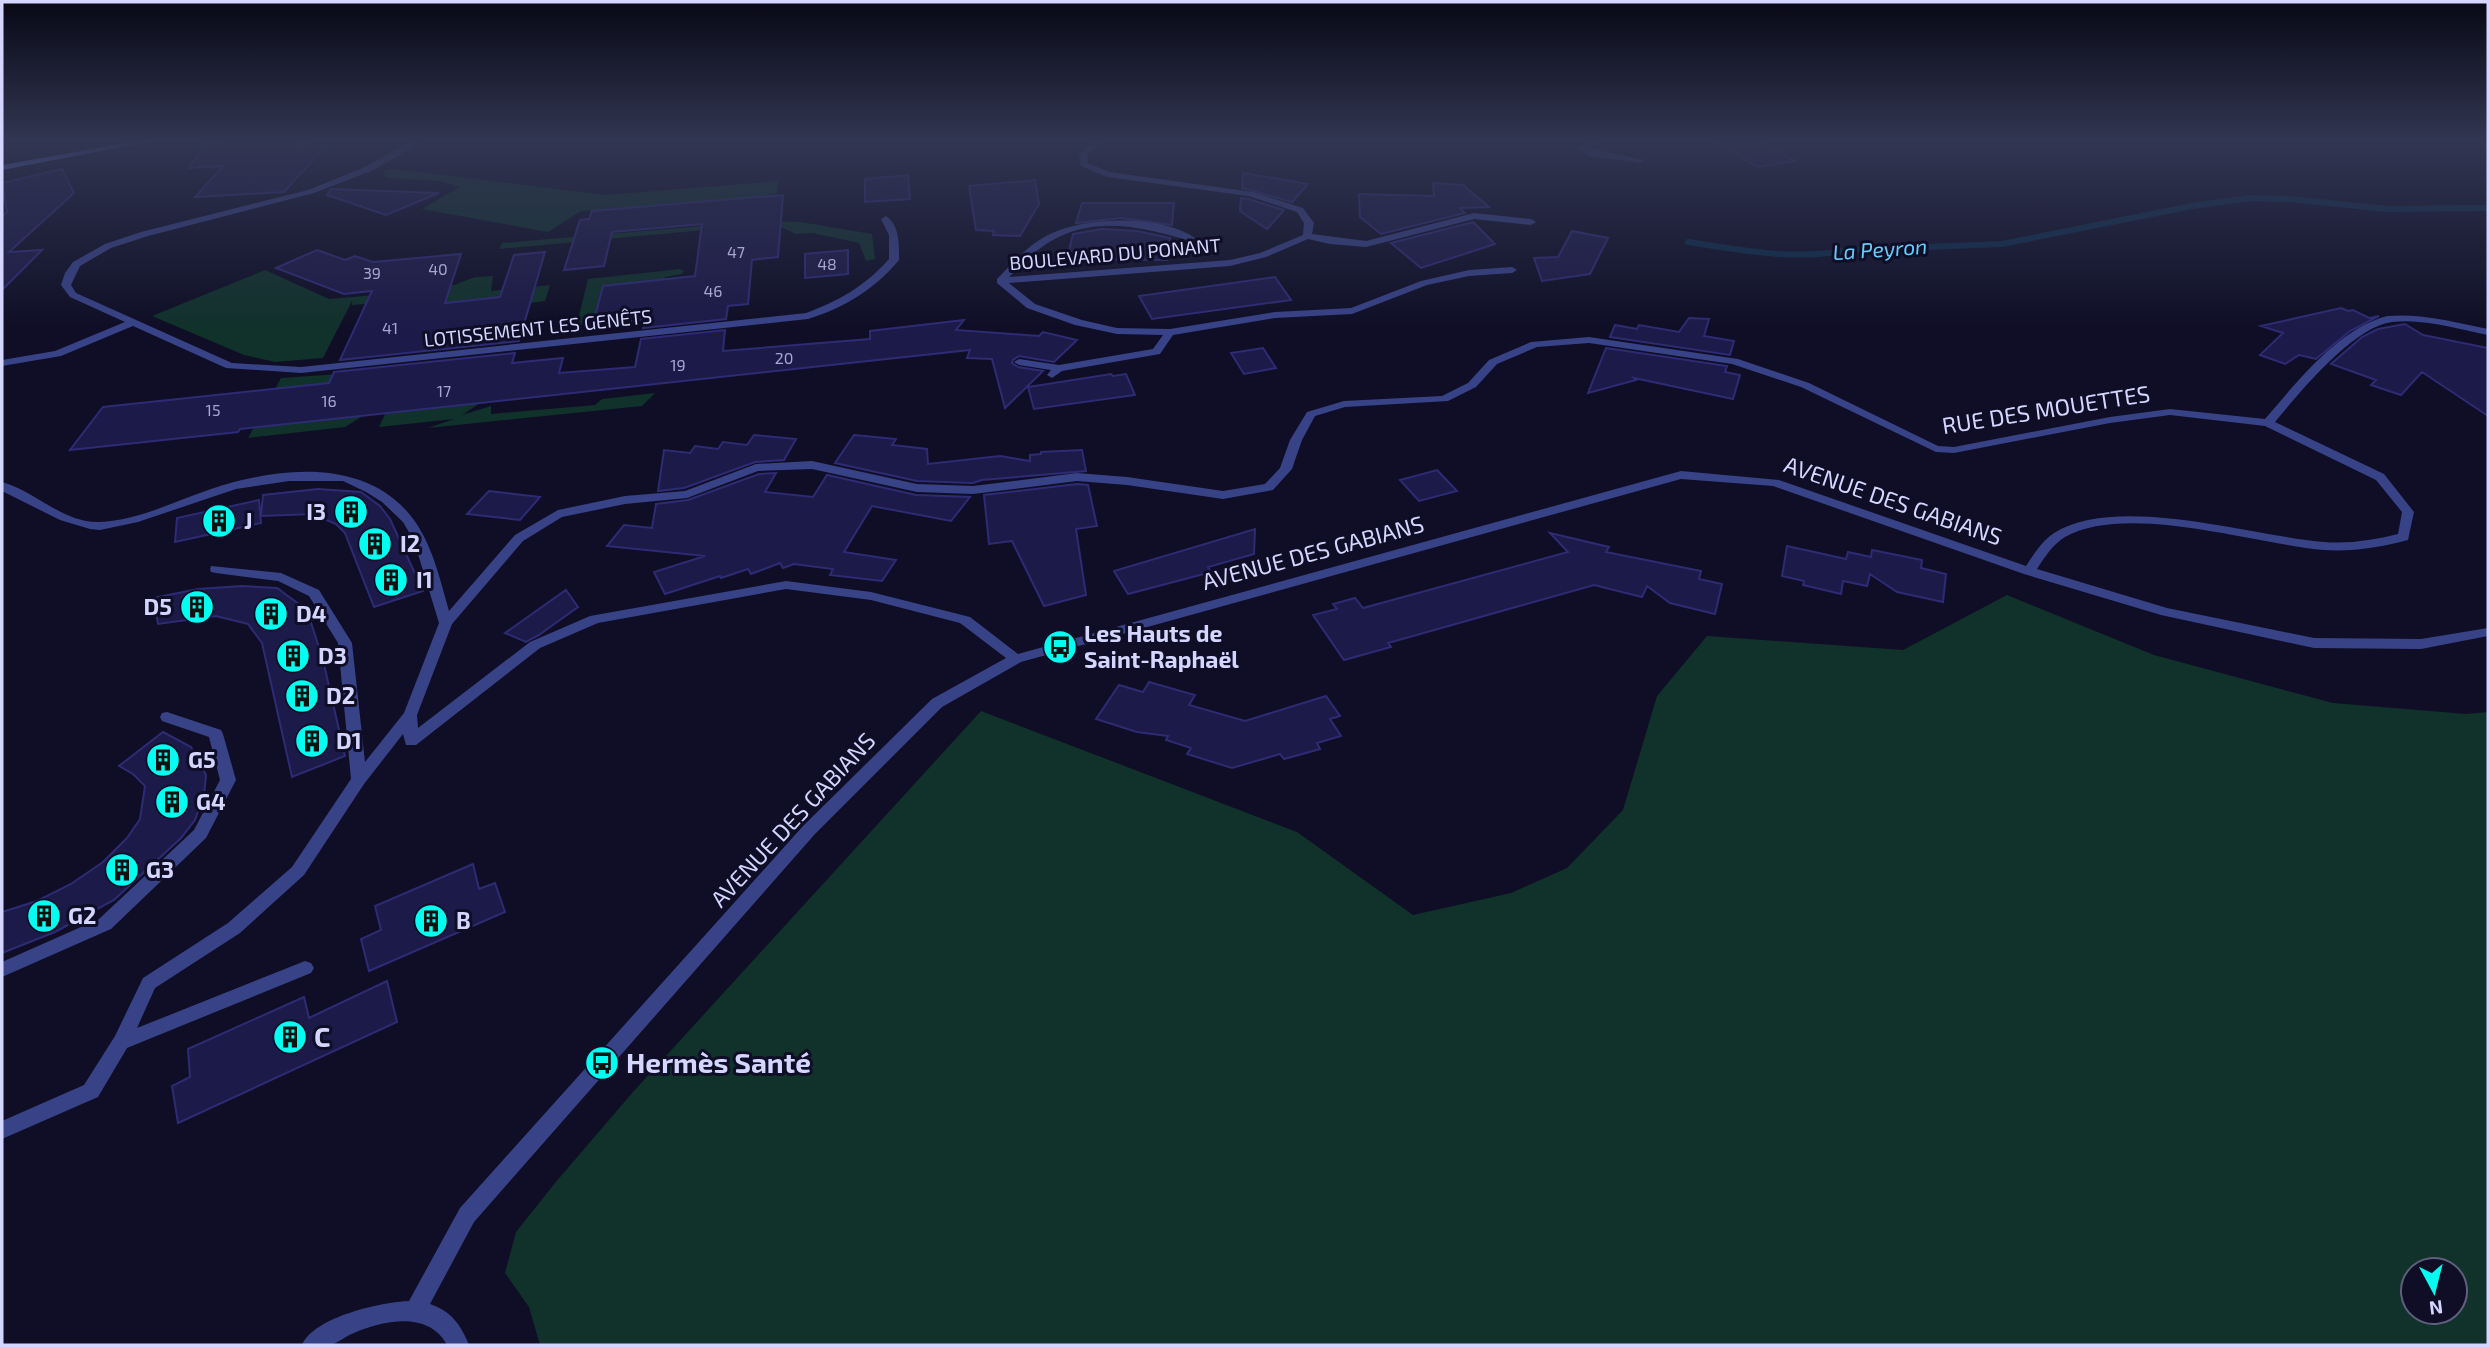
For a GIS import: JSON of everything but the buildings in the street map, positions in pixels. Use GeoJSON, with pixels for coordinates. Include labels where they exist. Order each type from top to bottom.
{"type":"FeatureCollection","features":[{"type":"Feature","properties":{"kind":"street","name":"LOTISSEMENT LES GENÊTS"},"geometry":{"type":"LineString","coordinates":[[274,202],[120,242],[77,263],[68,273],[66,285],[73,295],[230,366],[301,370],[808,316],[846,302],[873,284],[894,260],[894,235],[886,219]]}},
{"type":"Feature","properties":{"kind":"street"},"geometry":{"type":"LineString","coordinates":[[1275,202],[1300,210],[1309,223],[1307,236],[1366,244],[1474,216],[1531,222]]}},
{"type":"Feature","properties":{"kind":"street"},"geometry":{"type":"LineString","coordinates":[[1000,281],[1046,240],[1072,226],[1093,222],[1129,224],[1178,233],[1190,238]]}},
{"type":"Feature","properties":{"kind":"street","name":"BOULEVARD DU PONANT"},"geometry":{"type":"LineString","coordinates":[[1000,281],[1230,263],[1263,255],[1307,236]]}},
{"type":"Feature","properties":{"kind":"street","name":"BOULEVARD DU PONANT"},"geometry":{"type":"LineString","coordinates":[[1000,281],[1031,306],[1079,323],[1117,331],[1170,332],[1275,315],[1352,311],[1424,284],[1469,273],[1513,270]]}},
{"type":"Feature","properties":{"kind":"street"},"geometry":{"type":"LineString","coordinates":[[2268,424],[2290,396],[2359,331],[2388,319],[2450,324],[2488,332]]}},
{"type":"Feature","properties":{"kind":"street"},"geometry":{"type":"LineString","coordinates":[[2,363],[57,354],[132,323]]}},
{"type":"Feature","properties":{"kind":"street"},"geometry":{"type":"LineString","coordinates":[[1019,362],[1056,371],[1156,352],[1170,332]]}},
{"type":"Feature","properties":{"kind":"street","name":"RUE DES MOUETTES"},"geometry":{"type":"LineString","coordinates":[[1016,659],[965,620],[871,596],[786,585],[595,619],[535,645],[411,740],[410,715],[446,624],[519,538],[558,514],[625,500],[687,494],[756,468],[811,465],[917,488],[973,490],[1077,477],[1127,481],[1223,495],[1235,493],[1269,487],[1286,470],[1296,440],[1311,414],[1344,404],[1444,399],[1472,385],[1493,362],[1535,344],[1589,340],[1734,361],[1805,385],[1936,449],[1954,450],[2110,420],[2170,412],[2268,424],[2380,477],[2408,512],[2404,537],[2368,546],[2323,546],[2160,522],[2084,525],[2062,534],[2045,548],[2029,571]]}},
{"type":"Feature","properties":{"kind":"street","name":"AVENUE DES GABIANS"},"geometry":{"type":"LineString","coordinates":[[415,1310],[467,1215],[809,830],[937,704],[1016,659],[1681,475],[1775,483],[2029,571],[2166,612],[2314,643],[2421,644],[2488,632]]}},
{"type":"Feature","properties":{"kind":"street"},"geometry":{"type":"LineString","coordinates":[[2,486],[62,516],[98,526],[164,510],[235,486],[290,478],[342,477],[376,491],[408,520],[429,565],[446,624]]}},
{"type":"Feature","properties":{"kind":"street"},"geometry":{"type":"LineString","coordinates":[[216,569],[281,577],[314,593],[345,643],[359,780]]}},
{"type":"Feature","properties":{"kind":"street"},"geometry":{"type":"LineString","coordinates":[[2,1130],[91,1091],[121,1042],[149,983],[234,928],[298,871],[359,780],[410,715]]}},
{"type":"Feature","properties":{"kind":"street"},"geometry":{"type":"LineString","coordinates":[[2,970],[105,924],[200,834],[229,780],[216,734],[167,717]]}},
{"type":"Feature","properties":{"kind":"street"},"geometry":{"type":"LineString","coordinates":[[121,1042],[305,968]]}},
{"type":"Feature","properties":{"kind":"street"},"geometry":{"type":"LineString","coordinates":[[313,1345],[353,1321],[385,1311],[415,1310],[439,1320],[456,1338],[458,1345]]}},
{"type":"Feature","properties":{"kind":"green space"},"geometry":{"type":"Polygon","coordinates":[[[434,202],[701,202],[581,211],[548,232],[422,209],[434,202]]]}},
{"type":"Feature","properties":{"kind":"green space"},"geometry":{"type":"Polygon","coordinates":[[[763,221],[800,222],[872,234],[875,259],[866,261],[859,243],[812,233],[796,234],[781,227],[758,225],[499,249],[502,243],[763,221]]]}},
{"type":"Feature","properties":{"kind":"green space"},"geometry":{"type":"Polygon","coordinates":[[[680,269],[684,271],[682,274],[665,277],[663,281],[594,319],[584,320],[579,331],[575,332],[588,279],[680,269]]]}},
{"type":"Feature","properties":{"kind":"green space"},"geometry":{"type":"Polygon","coordinates":[[[265,270],[329,299],[443,289],[475,277],[493,276],[491,291],[550,285],[545,301],[530,303],[532,294],[465,300],[454,326],[406,301],[352,305],[352,301],[323,358],[275,362],[244,355],[152,316],[265,270]]]}},
{"type":"Feature","properties":{"kind":"green space"},"geometry":{"type":"Polygon","coordinates":[[[354,373],[279,425],[363,416],[345,427],[248,438],[281,378],[354,373]]]}},
{"type":"Feature","properties":{"kind":"green space"},"geometry":{"type":"Polygon","coordinates":[[[655,393],[642,406],[428,428],[454,419],[379,427],[387,410],[397,412],[480,403],[462,415],[491,406],[491,414],[595,405],[602,399],[655,393]]]}},
{"type":"Feature","properties":{"kind":"green space"},"geometry":{"type":"Polygon","coordinates":[[[2007,595],[2154,655],[2333,703],[2466,714],[2488,712],[2488,1345],[540,1345],[529,1307],[505,1273],[516,1232],[633,1092],[981,711],[1297,832],[1413,915],[1511,893],[1567,868],[1623,810],[1657,696],[1707,636],[1903,650],[2007,595]]]}},
{"type":"Feature","properties":{"kind":"waterway","name":"La Peyron"},"geometry":{"type":"LineString","coordinates":[[1688,242],[1748,251],[1808,255],[1848,250],[2002,244],[2221,202]]}},
{"type":"Feature","properties":{"kind":"waterway","name":"La Peyron"},"geometry":{"type":"LineString","coordinates":[[2317,202],[2388,209],[2488,208]]}},
{"type":"Feature","properties":{"kind":"place","name":"I3"},"geometry":{"type":"Point","coordinates":[351,512]}},
{"type":"Feature","properties":{"kind":"place","name":"J"},"geometry":{"type":"Point","coordinates":[219,521]}},
{"type":"Feature","properties":{"kind":"place","name":"I2"},"geometry":{"type":"Point","coordinates":[375,544]}},
{"type":"Feature","properties":{"kind":"place","name":"I1"},"geometry":{"type":"Point","coordinates":[391,580]}},
{"type":"Feature","properties":{"kind":"place","name":"D5"},"geometry":{"type":"Point","coordinates":[197,607]}},
{"type":"Feature","properties":{"kind":"place","name":"D4"},"geometry":{"type":"Point","coordinates":[271,614]}},
{"type":"Feature","properties":{"kind":"place","name":"Les Hauts de Saint-Raphaël"},"geometry":{"type":"Point","coordinates":[1060,647]}},
{"type":"Feature","properties":{"kind":"place","name":"D3"},"geometry":{"type":"Point","coordinates":[293,656]}},
{"type":"Feature","properties":{"kind":"place","name":"D2"},"geometry":{"type":"Point","coordinates":[302,696]}},
{"type":"Feature","properties":{"kind":"place","name":"D1"},"geometry":{"type":"Point","coordinates":[312,741]}},
{"type":"Feature","properties":{"kind":"place","name":"G5"},"geometry":{"type":"Point","coordinates":[163,760]}},
{"type":"Feature","properties":{"kind":"place","name":"G4"},"geometry":{"type":"Point","coordinates":[172,802]}},
{"type":"Feature","properties":{"kind":"place","name":"G3"},"geometry":{"type":"Point","coordinates":[122,870]}},
{"type":"Feature","properties":{"kind":"place","name":"G2"},"geometry":{"type":"Point","coordinates":[44,916]}},
{"type":"Feature","properties":{"kind":"place","name":"B"},"geometry":{"type":"Point","coordinates":[431,921]}},
{"type":"Feature","properties":{"kind":"place","name":"C"},"geometry":{"type":"Point","coordinates":[290,1037]}},
{"type":"Feature","properties":{"kind":"place","name":"Hermès Santé"},"geometry":{"type":"Point","coordinates":[602,1063]}}]}
